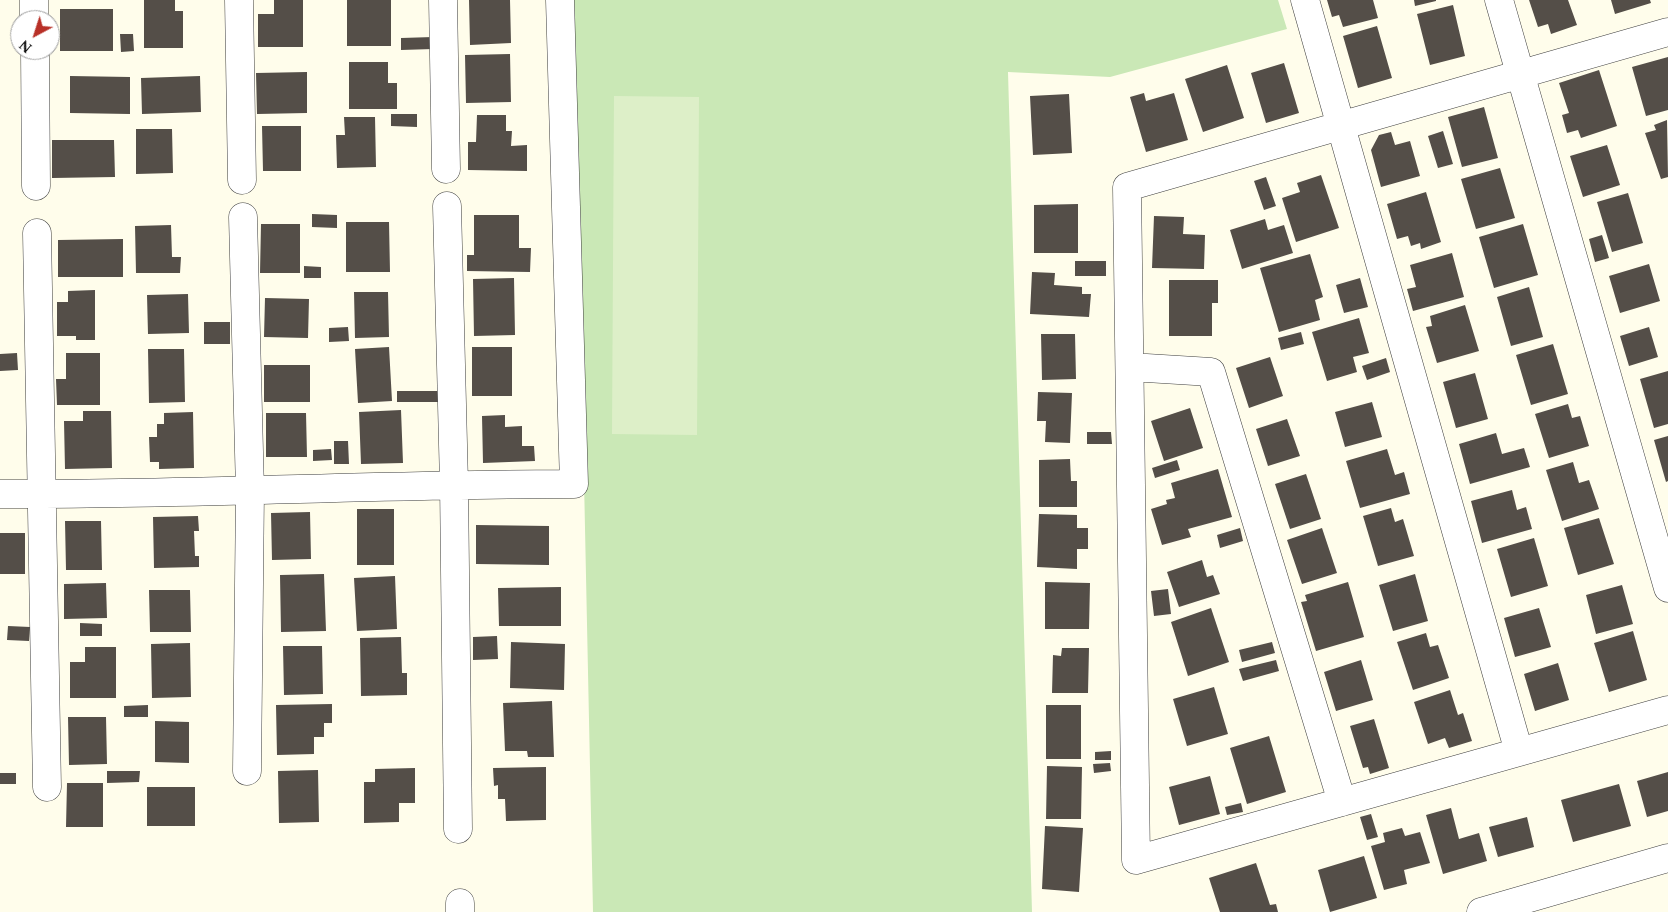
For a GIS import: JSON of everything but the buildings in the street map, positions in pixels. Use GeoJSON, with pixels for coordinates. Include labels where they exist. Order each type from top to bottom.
{"type":"FeatureCollection","features":[{"type":"Feature","properties":{"kind":"street"},"geometry":{"type":"LineString","coordinates":[[239,0],[242,180]]}},
{"type":"Feature","properties":{"kind":"street"},"geometry":{"type":"LineString","coordinates":[[443,0],[446,169]]}},
{"type":"Feature","properties":{"kind":"street"},"geometry":{"type":"LineString","coordinates":[[0,494],[250,491],[454,484],[574,484],[560,0]]}},
{"type":"Feature","properties":{"kind":"street"},"geometry":{"type":"LineString","coordinates":[[1305,0],[1519,752]]}},
{"type":"Feature","properties":{"kind":"street"},"geometry":{"type":"LineString","coordinates":[[1499,0],[1668,588]]}},
{"type":"Feature","properties":{"kind":"street"},"geometry":{"type":"LineString","coordinates":[[1668,32],[1128,187],[1136,860],[1668,710]]}},
{"type":"Feature","properties":{"kind":"street"},"geometry":{"type":"LineString","coordinates":[[34,60],[36,186]]}},
{"type":"Feature","properties":{"kind":"street"},"geometry":{"type":"LineString","coordinates":[[447,206],[454,484],[458,829]]}},
{"type":"Feature","properties":{"kind":"street"},"geometry":{"type":"LineString","coordinates":[[243,217],[250,491],[248,772]]}},
{"type":"Feature","properties":{"kind":"street"},"geometry":{"type":"LineString","coordinates":[[37,233],[47,788]]}},
{"type":"Feature","properties":{"kind":"street"},"geometry":{"type":"LineString","coordinates":[[1130,367],[1211,372],[1342,802]]}},
{"type":"Feature","properties":{"kind":"street"},"geometry":{"type":"LineString","coordinates":[[1480,912],[1668,858]]}},
{"type":"Feature","properties":{"kind":"green space"},"geometry":{"type":"Polygon","coordinates":[[[574,0],[1278,0],[1287,29],[1110,77],[1008,72],[1032,912],[593,912],[574,0]]]}},
{"type":"Feature","properties":{"kind":"green space"},"geometry":{"type":"Polygon","coordinates":[[[614,96],[699,97],[697,435],[612,434],[614,96]]]}}]}
